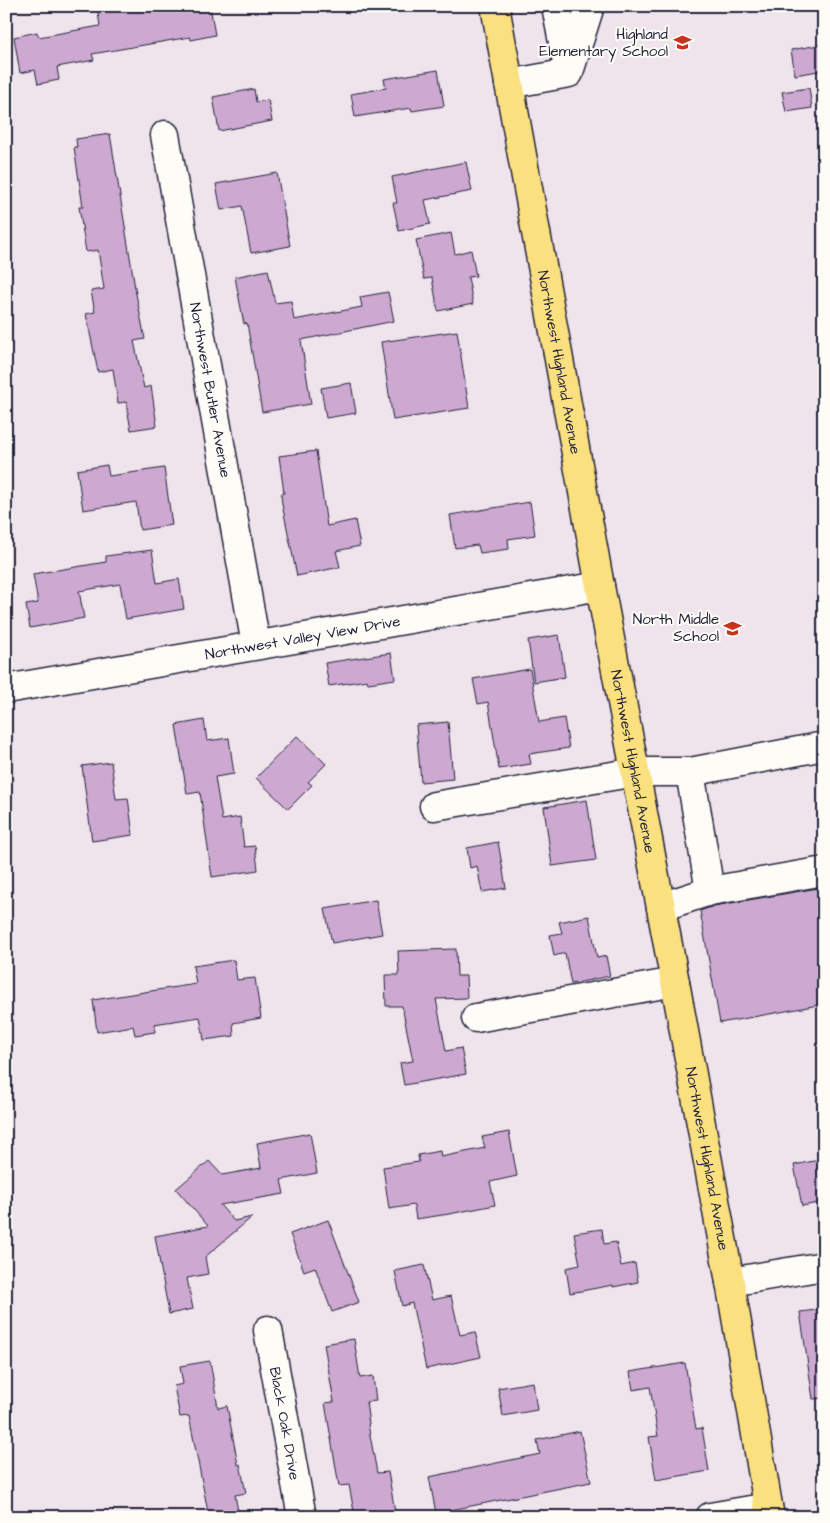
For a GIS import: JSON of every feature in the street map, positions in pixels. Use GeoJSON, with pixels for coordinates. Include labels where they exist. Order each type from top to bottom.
{"type":"FeatureCollection","features":[{"type":"Feature","properties":{"kind":"main road","name":"Northwest Highland Avenue"},"geometry":{"type":"LineString","coordinates":[[495,6],[600,586],[676,982],[769,1512]]}},
{"type":"Feature","properties":{"kind":"street"},"geometry":{"type":"LineString","coordinates":[[556,6],[569,73]]}},
{"type":"Feature","properties":{"kind":"street"},"geometry":{"type":"LineString","coordinates":[[569,73],[590,6]]}},
{"type":"Feature","properties":{"kind":"street"},"geometry":{"type":"LineString","coordinates":[[509,84],[569,73]]}},
{"type":"Feature","properties":{"kind":"street","name":"Northwest Butler Avenue"},"geometry":{"type":"LineString","coordinates":[[165,135],[256,645]]}},
{"type":"Feature","properties":{"kind":"street","name":"Northwest Valley View Drive"},"geometry":{"type":"LineString","coordinates":[[6,689],[600,586]]}},
{"type":"Feature","properties":{"kind":"street"},"geometry":{"type":"LineString","coordinates":[[434,806],[636,772],[690,772],[824,746]]}},
{"type":"Feature","properties":{"kind":"street"},"geometry":{"type":"LineString","coordinates":[[690,772],[710,891]]}},
{"type":"Feature","properties":{"kind":"street"},"geometry":{"type":"LineString","coordinates":[[661,906],[710,891],[824,871]]}},
{"type":"Feature","properties":{"kind":"street"},"geometry":{"type":"LineString","coordinates":[[476,1018],[676,982]]}},
{"type":"Feature","properties":{"kind":"street"},"geometry":{"type":"LineString","coordinates":[[730,1282],[824,1266]]}},
{"type":"Feature","properties":{"kind":"street","name":"Black Oak Drive"},"geometry":{"type":"LineString","coordinates":[[268,1330],[302,1517]]}},
{"type":"Feature","properties":{"kind":"street"},"geometry":{"type":"LineString","coordinates":[[710,1517],[769,1512]]}},
{"type":"Feature","properties":{"kind":"building"},"geometry":{"type":"Polygon","coordinates":[[[97,6],[210,6],[215,35],[191,40],[190,37],[92,54],[94,60],[57,67],[59,80],[38,84],[35,70],[20,73],[14,37],[37,32],[39,37],[100,26],[97,6]]]}},
{"type":"Feature","properties":{"kind":"building"},"geometry":{"type":"Polygon","coordinates":[[[824,44],[824,70],[795,75],[791,50],[824,44]]]}},
{"type":"Feature","properties":{"kind":"building"},"geometry":{"type":"Polygon","coordinates":[[[438,70],[444,106],[412,111],[411,108],[355,117],[351,94],[386,88],[384,79],[438,70]]]}},
{"type":"Feature","properties":{"kind":"building"},"geometry":{"type":"Polygon","coordinates":[[[809,88],[812,108],[786,112],[782,92],[809,88]]]}},
{"type":"Feature","properties":{"kind":"building"},"geometry":{"type":"Polygon","coordinates":[[[254,89],[256,102],[268,100],[272,121],[219,131],[213,97],[254,89]]]}},
{"type":"Feature","properties":{"kind":"building"},"geometry":{"type":"Polygon","coordinates":[[[110,134],[145,339],[134,341],[144,388],[151,386],[157,426],[131,430],[126,402],[118,403],[113,369],[98,372],[86,314],[95,312],[91,291],[104,289],[98,250],[86,252],[79,207],[83,207],[74,147],[77,147],[76,139],[110,134]]]}},
{"type":"Feature","properties":{"kind":"building"},"geometry":{"type":"Polygon","coordinates":[[[466,162],[472,191],[425,200],[430,224],[399,231],[393,203],[397,203],[392,177],[466,162]]]}},
{"type":"Feature","properties":{"kind":"building"},"geometry":{"type":"Polygon","coordinates":[[[277,173],[290,246],[251,253],[242,206],[221,210],[216,184],[277,173]]]}},
{"type":"Feature","properties":{"kind":"building"},"geometry":{"type":"Polygon","coordinates":[[[451,233],[455,254],[471,250],[476,276],[468,277],[473,304],[438,311],[432,278],[424,279],[416,240],[451,233]]]}},
{"type":"Feature","properties":{"kind":"building"},"geometry":{"type":"Polygon","coordinates":[[[268,270],[275,303],[291,301],[294,320],[362,307],[360,297],[388,292],[394,321],[301,340],[311,404],[262,412],[247,323],[244,324],[235,277],[268,270]]]}},
{"type":"Feature","properties":{"kind":"building"},"geometry":{"type":"Polygon","coordinates":[[[457,331],[469,408],[393,420],[381,342],[457,331]]]}},
{"type":"Feature","properties":{"kind":"building"},"geometry":{"type":"Polygon","coordinates":[[[351,383],[356,413],[326,418],[321,388],[351,383]]]}},
{"type":"Feature","properties":{"kind":"building"},"geometry":{"type":"Polygon","coordinates":[[[316,451],[327,526],[355,520],[360,546],[336,551],[340,567],[297,576],[282,504],[281,494],[284,493],[279,456],[316,451]]]}},
{"type":"Feature","properties":{"kind":"building"},"geometry":{"type":"Polygon","coordinates":[[[107,465],[109,476],[164,468],[172,525],[140,530],[136,502],[83,510],[77,470],[107,465]]]}},
{"type":"Feature","properties":{"kind":"building"},"geometry":{"type":"Polygon","coordinates":[[[530,502],[535,535],[508,539],[509,549],[480,553],[478,545],[455,548],[450,515],[530,502]]]}},
{"type":"Feature","properties":{"kind":"building"},"geometry":{"type":"Polygon","coordinates":[[[152,550],[157,583],[179,579],[184,609],[126,619],[120,584],[79,591],[84,618],[30,628],[26,605],[38,603],[33,574],[106,562],[106,556],[152,550]]]}},
{"type":"Feature","properties":{"kind":"building"},"geometry":{"type":"Polygon","coordinates":[[[559,635],[565,677],[534,682],[528,640],[559,635]]]}},
{"type":"Feature","properties":{"kind":"building"},"geometry":{"type":"Polygon","coordinates":[[[391,653],[395,679],[368,683],[367,680],[329,686],[325,663],[391,653]]]}},
{"type":"Feature","properties":{"kind":"building"},"geometry":{"type":"Polygon","coordinates":[[[530,669],[539,722],[564,718],[569,748],[529,754],[531,764],[499,769],[488,702],[478,704],[473,679],[530,669]]]}},
{"type":"Feature","properties":{"kind":"building"},"geometry":{"type":"Polygon","coordinates":[[[204,720],[207,741],[229,738],[234,774],[215,777],[222,820],[240,817],[244,847],[255,846],[258,870],[212,877],[200,792],[187,794],[176,725],[204,720]]]}},
{"type":"Feature","properties":{"kind":"building"},"geometry":{"type":"Polygon","coordinates":[[[448,722],[453,779],[421,782],[416,725],[448,722]]]}},
{"type":"Feature","properties":{"kind":"building"},"geometry":{"type":"Polygon","coordinates":[[[297,736],[326,764],[308,782],[312,785],[288,809],[256,778],[297,736]]]}},
{"type":"Feature","properties":{"kind":"building"},"geometry":{"type":"Polygon","coordinates":[[[111,762],[116,799],[128,798],[133,835],[92,841],[82,766],[111,762]]]}},
{"type":"Feature","properties":{"kind":"building"},"geometry":{"type":"Polygon","coordinates":[[[587,800],[596,860],[552,866],[544,807],[587,800]]]}},
{"type":"Feature","properties":{"kind":"building"},"geometry":{"type":"Polygon","coordinates":[[[498,842],[506,888],[482,892],[477,866],[470,868],[467,848],[498,842]]]}},
{"type":"Feature","properties":{"kind":"building"},"geometry":{"type":"Polygon","coordinates":[[[824,887],[824,1004],[720,1023],[700,911],[714,906],[824,887]]]}},
{"type":"Feature","properties":{"kind":"building"},"geometry":{"type":"Polygon","coordinates":[[[376,900],[382,934],[332,943],[325,909],[376,900]]]}},
{"type":"Feature","properties":{"kind":"building"},"geometry":{"type":"Polygon","coordinates":[[[589,916],[597,958],[606,956],[610,976],[571,984],[565,953],[554,956],[550,935],[562,933],[559,922],[589,916]]]}},
{"type":"Feature","properties":{"kind":"building"},"geometry":{"type":"Polygon","coordinates":[[[456,949],[457,976],[466,976],[467,998],[436,999],[446,1051],[461,1048],[466,1074],[404,1085],[400,1063],[413,1061],[402,1006],[386,1006],[385,975],[399,975],[398,951],[456,949]]]}},
{"type":"Feature","properties":{"kind":"building"},"geometry":{"type":"Polygon","coordinates":[[[234,960],[237,980],[255,978],[261,1018],[233,1023],[234,1036],[204,1040],[200,1017],[154,1024],[155,1032],[135,1035],[133,1026],[97,1032],[93,1000],[196,984],[193,966],[234,960]]]}},
{"type":"Feature","properties":{"kind":"building"},"geometry":{"type":"Polygon","coordinates":[[[509,1132],[517,1176],[490,1182],[495,1205],[416,1219],[414,1205],[389,1209],[383,1167],[419,1162],[418,1155],[440,1151],[441,1157],[485,1148],[482,1137],[509,1132]]]}},
{"type":"Feature","properties":{"kind":"building"},"geometry":{"type":"Polygon","coordinates":[[[310,1133],[317,1173],[281,1180],[284,1194],[220,1205],[234,1221],[252,1217],[205,1257],[208,1274],[187,1278],[193,1309],[169,1314],[155,1236],[208,1226],[176,1189],[209,1161],[222,1175],[261,1168],[257,1143],[310,1133]]]}},
{"type":"Feature","properties":{"kind":"building"},"geometry":{"type":"Polygon","coordinates":[[[824,1159],[824,1202],[802,1206],[794,1165],[824,1159]]]}},
{"type":"Feature","properties":{"kind":"building"},"geometry":{"type":"Polygon","coordinates":[[[328,1220],[359,1302],[332,1312],[315,1267],[304,1271],[290,1234],[328,1220]]]}},
{"type":"Feature","properties":{"kind":"building"},"geometry":{"type":"Polygon","coordinates":[[[602,1229],[604,1244],[616,1242],[621,1266],[635,1263],[638,1282],[570,1293],[566,1268],[580,1265],[574,1233],[602,1229]]]}},
{"type":"Feature","properties":{"kind":"building"},"geometry":{"type":"Polygon","coordinates":[[[424,1265],[432,1300],[451,1296],[460,1335],[475,1332],[481,1357],[426,1369],[412,1303],[402,1306],[395,1271],[424,1265]]]}},
{"type":"Feature","properties":{"kind":"building"},"geometry":{"type":"Polygon","coordinates":[[[824,1309],[824,1398],[813,1399],[800,1312],[824,1309]]]}},
{"type":"Feature","properties":{"kind":"building"},"geometry":{"type":"Polygon","coordinates":[[[354,1339],[360,1378],[373,1376],[376,1401],[366,1402],[368,1424],[377,1473],[388,1472],[396,1517],[355,1517],[349,1485],[339,1486],[325,1403],[334,1402],[324,1344],[354,1339]]]}},
{"type":"Feature","properties":{"kind":"building"},"geometry":{"type":"Polygon","coordinates":[[[210,1361],[218,1408],[227,1406],[238,1465],[240,1464],[246,1493],[235,1495],[239,1517],[209,1517],[189,1416],[180,1417],[174,1386],[183,1384],[180,1366],[210,1361]]]}},
{"type":"Feature","properties":{"kind":"building"},"geometry":{"type":"Polygon","coordinates":[[[685,1363],[696,1429],[702,1428],[709,1471],[656,1480],[649,1437],[658,1436],[650,1387],[633,1390],[630,1372],[685,1363]]]}},
{"type":"Feature","properties":{"kind":"building"},"geometry":{"type":"Polygon","coordinates":[[[533,1382],[537,1410],[503,1416],[498,1388],[533,1382]]]}},
{"type":"Feature","properties":{"kind":"building"},"geometry":{"type":"Polygon","coordinates":[[[580,1431],[591,1482],[436,1513],[429,1477],[540,1454],[537,1440],[580,1431]]]}},
{"type":"Feature","properties":{"kind":"place","name":"Highland Elementary School"},"geometry":{"type":"Point","coordinates":[682,43]}},
{"type":"Feature","properties":{"kind":"place","name":"North Middle School"},"geometry":{"type":"Point","coordinates":[733,628]}}]}
